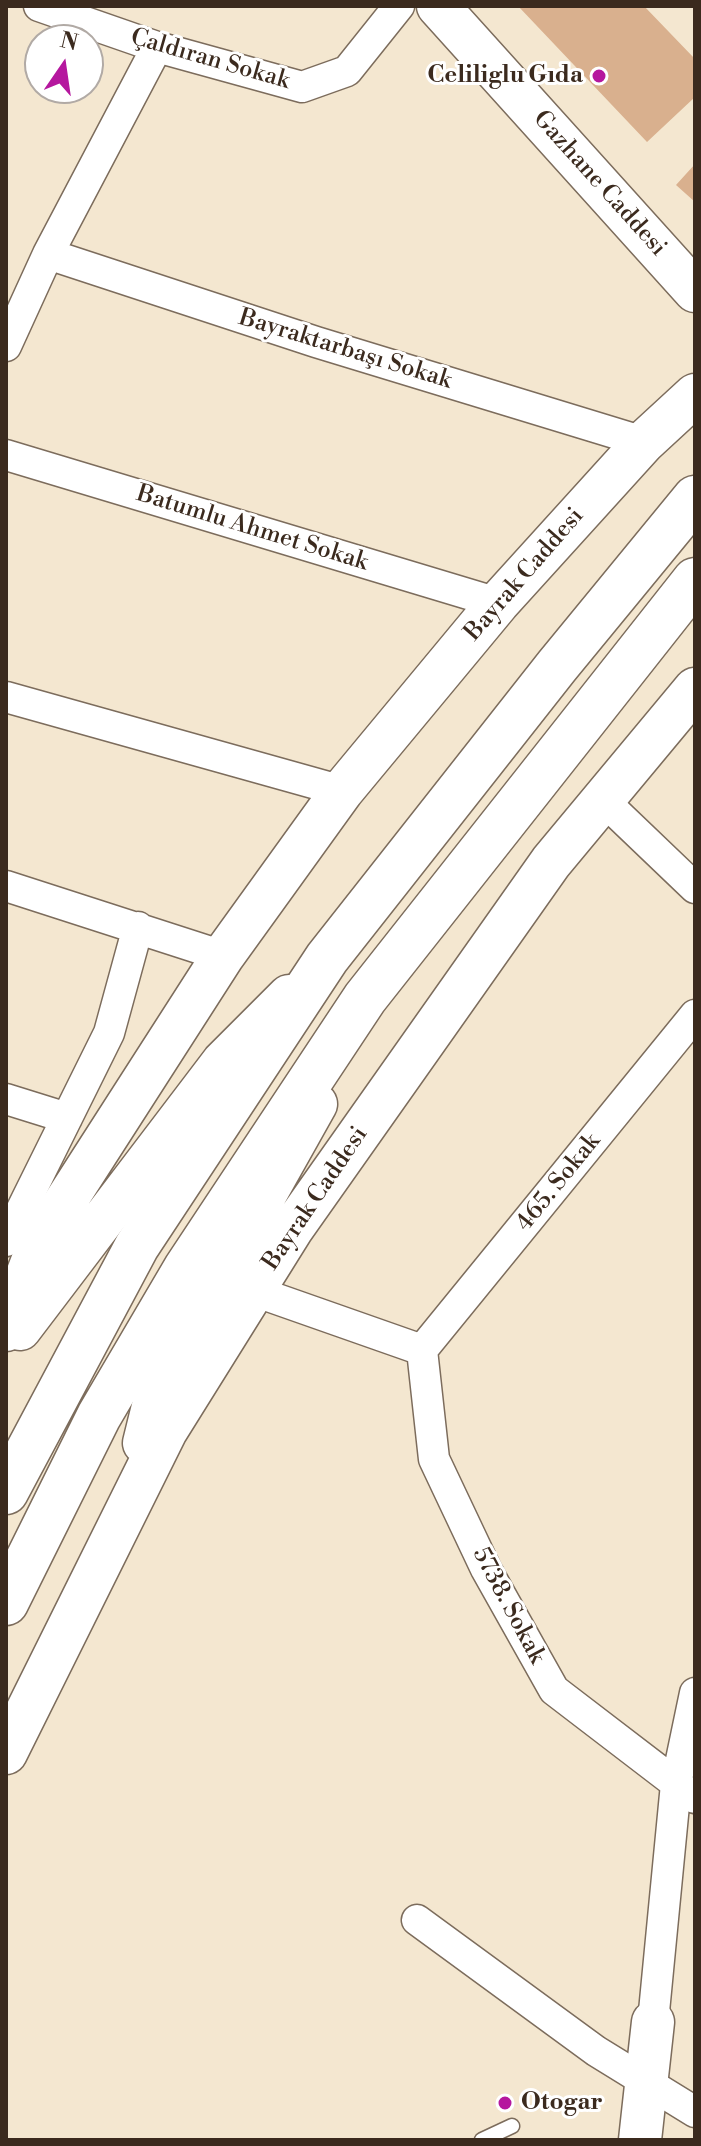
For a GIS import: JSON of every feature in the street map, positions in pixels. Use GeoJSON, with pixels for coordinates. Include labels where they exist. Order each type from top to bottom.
{"type":"FeatureCollection","features":[{"type":"Feature","properties":{"kind":"highway"},"geometry":{"type":"LineString","coordinates":[[6,1492],[58,1389],[137,1246],[327,958],[557,666],[695,498]]}},
{"type":"Feature","properties":{"kind":"highway"},"geometry":{"type":"LineString","coordinates":[[6,1603],[99,1416],[186,1268],[372,989],[695,580]]}},
{"type":"Feature","properties":{"kind":"main road","name":"Gazhane Caddesi"},"geometry":{"type":"LineString","coordinates":[[438,6],[695,291]]}},
{"type":"Feature","properties":{"kind":"main road","name":"Bayrak Caddesi"},"geometry":{"type":"LineString","coordinates":[[6,1330],[40,1241],[223,956],[342,791],[498,603],[644,442],[695,395]]}},
{"type":"Feature","properties":{"kind":"main road","name":"Bayrak Caddesi"},"geometry":{"type":"LineString","coordinates":[[6,1753],[166,1431],[292,1229],[551,862],[695,689]]}},
{"type":"Feature","properties":{"kind":"main road"},"geometry":{"type":"LineString","coordinates":[[6,1348],[223,1062],[327,958]]}},
{"type":"Feature","properties":{"kind":"main road"},"geometry":{"type":"LineString","coordinates":[[126,1510],[158,1386],[322,1092],[372,989]]}},
{"type":"Feature","properties":{"kind":"main road"},"geometry":{"type":"LineString","coordinates":[[640,2140],[653,2022]]}},
{"type":"Feature","properties":{"kind":"street","name":"Çaldıran Sokak"},"geometry":{"type":"LineString","coordinates":[[39,6],[157,47],[302,87],[347,71],[399,6]]}},
{"type":"Feature","properties":{"kind":"street"},"geometry":{"type":"LineString","coordinates":[[6,346],[48,254],[157,47]]}},
{"type":"Feature","properties":{"kind":"street","name":"Bayraktarbaşı Sokak"},"geometry":{"type":"LineString","coordinates":[[48,254],[316,342],[644,442]]}},
{"type":"Feature","properties":{"kind":"street","name":"Batumlu Ahmet Sokak"},"geometry":{"type":"LineString","coordinates":[[6,455],[498,603]]}},
{"type":"Feature","properties":{"kind":"street"},"geometry":{"type":"LineString","coordinates":[[6,697],[342,791]]}},
{"type":"Feature","properties":{"kind":"street"},"geometry":{"type":"LineString","coordinates":[[603,800],[695,888]]}},
{"type":"Feature","properties":{"kind":"street"},"geometry":{"type":"LineString","coordinates":[[6,886],[223,956]]}},
{"type":"Feature","properties":{"kind":"street"},"geometry":{"type":"LineString","coordinates":[[6,1241],[109,1033],[138,927]]}},
{"type":"Feature","properties":{"kind":"street","name":"465. Sokak"},"geometry":{"type":"LineString","coordinates":[[422,1350],[695,1015]]}},
{"type":"Feature","properties":{"kind":"street"},"geometry":{"type":"LineString","coordinates":[[6,1099],[67,1118]]}},
{"type":"Feature","properties":{"kind":"street"},"geometry":{"type":"LineString","coordinates":[[254,1291],[422,1350]]}},
{"type":"Feature","properties":{"kind":"street","name":"5738. Sokak"},"geometry":{"type":"LineString","coordinates":[[422,1350],[434,1459],[486,1569],[554,1690],[686,1791]]}},
{"type":"Feature","properties":{"kind":"street"},"geometry":{"type":"LineString","coordinates":[[653,2022],[686,1791],[695,1693]]}},
{"type":"Feature","properties":{"kind":"street"},"geometry":{"type":"LineString","coordinates":[[417,1920],[596,2051],[695,2112]]}},
{"type":"Feature","properties":{"kind":"lane"},"geometry":{"type":"LineString","coordinates":[[482,2140],[512,2126]]}},
{"type":"Feature","properties":{"kind":"building"},"geometry":{"type":"Polygon","coordinates":[[[518,6],[644,6],[695,59],[695,97],[647,142],[518,6]]]}},
{"type":"Feature","properties":{"kind":"building"},"geometry":{"type":"Polygon","coordinates":[[[695,164],[695,202],[676,185],[695,164]]]}},
{"type":"Feature","properties":{"kind":"place","name":"Celiliglu Gıda"},"geometry":{"type":"Point","coordinates":[599,76]}},
{"type":"Feature","properties":{"kind":"place","name":"Otogar"},"geometry":{"type":"Point","coordinates":[505,2103]}}]}
